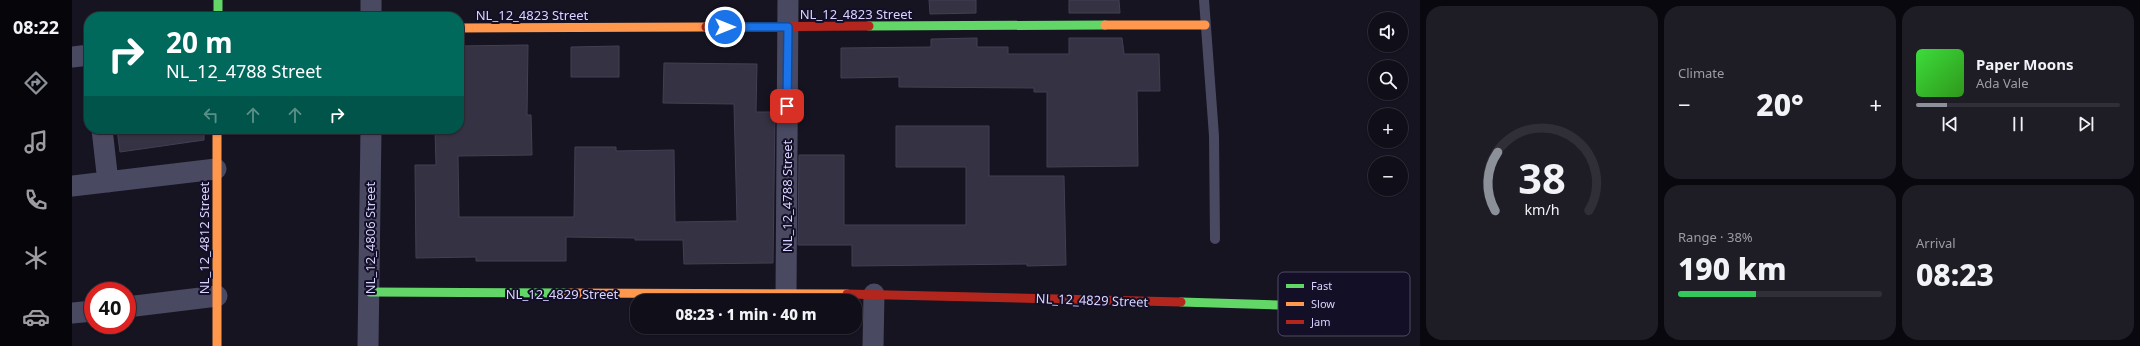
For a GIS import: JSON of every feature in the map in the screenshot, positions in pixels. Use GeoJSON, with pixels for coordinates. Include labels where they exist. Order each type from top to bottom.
{"type":"FeatureCollection","features":[{"type":"Feature","properties":{"kind":"street"},"geometry":{"type":"LineString","coordinates":[[218,0],[218,12]]}},
{"type":"Feature","properties":{"kind":"street"},"geometry":{"type":"LineString","coordinates":[[371,0],[371,12]]}},
{"type":"Feature","properties":{"kind":"street","name":"NL_12_4788 Street"},"geometry":{"type":"LineString","coordinates":[[786,294],[788,0]]}},
{"type":"Feature","properties":{"kind":"street","name":"NL_12_4823 Street"},"geometry":{"type":"LineString","coordinates":[[464,28],[1205,25]]}},
{"type":"Feature","properties":{"kind":"street"},"geometry":{"type":"LineString","coordinates":[[72,57],[84,56]]}},
{"type":"Feature","properties":{"kind":"street"},"geometry":{"type":"LineString","coordinates":[[103,134],[108,182]]}},
{"type":"Feature","properties":{"kind":"street","name":"NL_12_4812 Street"},"geometry":{"type":"LineString","coordinates":[[217,134],[217,346]]}},
{"type":"Feature","properties":{"kind":"street","name":"NL_12_4806 Street"},"geometry":{"type":"LineString","coordinates":[[368,346],[370,292],[371,134]]}},
{"type":"Feature","properties":{"kind":"street"},"geometry":{"type":"LineString","coordinates":[[72,186],[216,169]]}},
{"type":"Feature","properties":{"kind":"street","name":"NL_12_4829 Street"},"geometry":{"type":"LineString","coordinates":[[370,292],[647,294]]}},
{"type":"Feature","properties":{"kind":"street","name":"NL_12_4829 Street"},"geometry":{"type":"LineString","coordinates":[[862,294],[1278,305]]}},
{"type":"Feature","properties":{"kind":"street"},"geometry":{"type":"LineString","coordinates":[[873,346],[874,294]]}},
{"type":"Feature","properties":{"kind":"street"},"geometry":{"type":"LineString","coordinates":[[136,306],[217,296]]}},
{"type":"Feature","properties":{"kind":"street"},"geometry":{"type":"LineString","coordinates":[[72,313],[84,312]]}},
{"type":"Feature","properties":{"kind":"lane"},"geometry":{"type":"LineString","coordinates":[[1204,0],[1214,136],[1215,239]]}},
{"type":"Feature","properties":{"kind":"building"},"geometry":{"type":"Polygon","coordinates":[[[929,0],[976,0],[976,13],[930,14],[929,0]]]}},
{"type":"Feature","properties":{"kind":"building"},"geometry":{"type":"Polygon","coordinates":[[[1069,0],[1119,0],[1120,13],[1069,13],[1069,0]]]}},
{"type":"Feature","properties":{"kind":"building"},"geometry":{"type":"Polygon","coordinates":[[[977,38],[977,47],[1008,47],[1008,54],[1069,54],[1069,38],[1122,38],[1124,54],[1159,54],[1160,91],[1137,91],[1138,166],[1047,167],[1047,92],[1034,92],[1034,88],[899,87],[899,77],[841,78],[841,48],[931,47],[931,39],[977,38]]]}},
{"type":"Feature","properties":{"kind":"building"},"geometry":{"type":"Polygon","coordinates":[[[528,45],[527,115],[531,115],[532,155],[458,156],[459,217],[574,217],[575,147],[616,147],[616,151],[674,150],[675,222],[737,221],[734,104],[663,103],[664,63],[757,64],[756,112],[775,112],[773,263],[684,264],[683,240],[635,240],[635,238],[566,237],[566,261],[476,261],[476,257],[416,258],[415,165],[436,165],[435,134],[464,134],[464,46],[528,45]]]}},
{"type":"Feature","properties":{"kind":"building"},"geometry":{"type":"Polygon","coordinates":[[[619,46],[619,77],[571,77],[571,47],[619,46]]]}},
{"type":"Feature","properties":{"kind":"building"},"geometry":{"type":"Polygon","coordinates":[[[896,126],[989,126],[989,176],[1064,176],[1066,265],[852,266],[852,245],[798,245],[799,155],[844,155],[844,225],[966,225],[966,167],[896,167],[896,126]]]}},
{"type":"Feature","properties":{"kind":"building"},"geometry":{"type":"Polygon","coordinates":[[[118,134],[204,134],[204,140],[120,152],[118,134]]]}},
{"type":"Feature","properties":{"kind":"traffic: fast"},"geometry":{"type":"LineString","coordinates":[[218,0],[218,12]]}},
{"type":"Feature","properties":{"kind":"traffic: fast"},"geometry":{"type":"LineString","coordinates":[[869,26],[1105,25]]}},
{"type":"Feature","properties":{"kind":"traffic: fast"},"geometry":{"type":"LineString","coordinates":[[370,292],[567,293]]}},
{"type":"Feature","properties":{"kind":"traffic: fast"},"geometry":{"type":"LineString","coordinates":[[1181,302],[1278,305]]}},
{"type":"Feature","properties":{"kind":"traffic: slow"},"geometry":{"type":"LineString","coordinates":[[1105,25],[1205,25]]}},
{"type":"Feature","properties":{"kind":"traffic: slow"},"geometry":{"type":"LineString","coordinates":[[464,28],[706,27]]}},
{"type":"Feature","properties":{"kind":"traffic: slow"},"geometry":{"type":"LineString","coordinates":[[217,134],[217,346]]}},
{"type":"Feature","properties":{"kind":"traffic: slow"},"geometry":{"type":"LineString","coordinates":[[567,293],[847,294]]}},
{"type":"Feature","properties":{"kind":"traffic: jam"},"geometry":{"type":"LineString","coordinates":[[706,27],[869,26]]}},
{"type":"Feature","properties":{"kind":"traffic: jam"},"geometry":{"type":"LineString","coordinates":[[862,294],[1181,302]]}},
{"type":"Feature","properties":{"kind":"route"},"geometry":{"type":"LineString","coordinates":[[725,27],[788,27],[787,106]]}}]}
